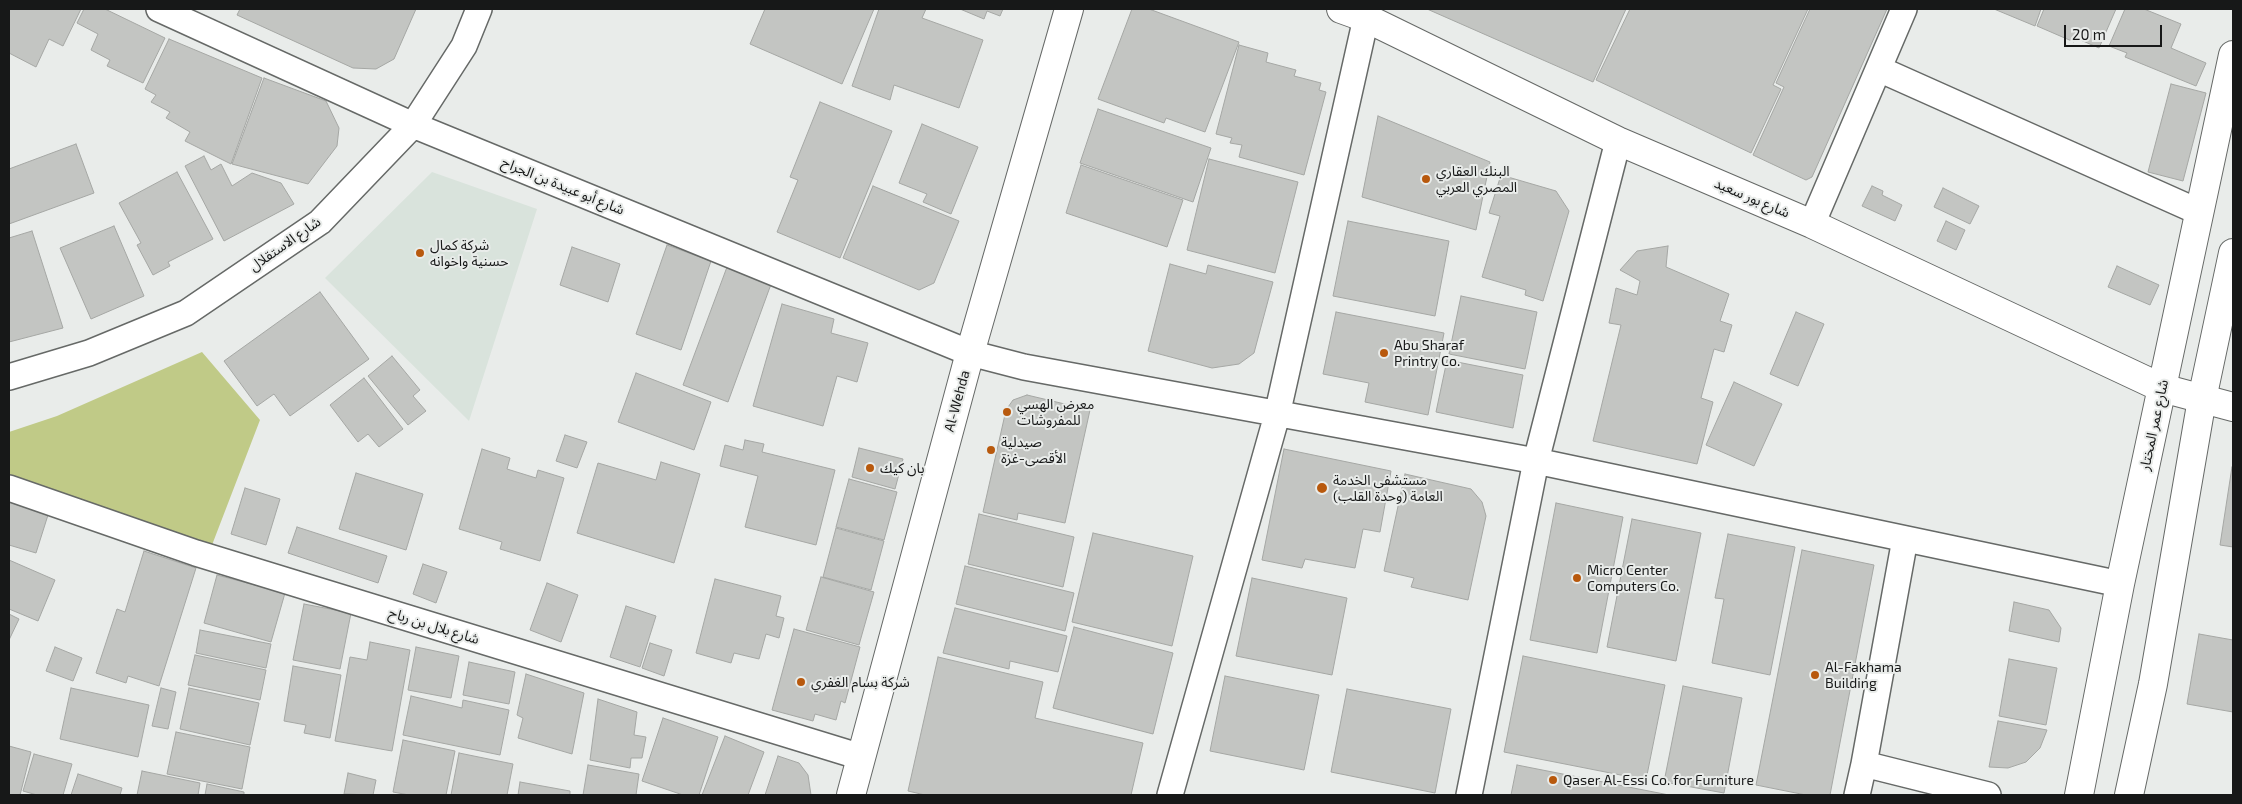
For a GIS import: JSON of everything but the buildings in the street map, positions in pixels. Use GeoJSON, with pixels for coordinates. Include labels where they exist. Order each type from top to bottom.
{"type":"FeatureCollection","features":[{"type":"Feature","properties":{"kind":"main road","name":"Al-Wehda"},"geometry":{"type":"LineString","coordinates":[[851,795],[970,353],[1069,9]]}},
{"type":"Feature","properties":{"kind":"main road","name":"شارع بور سعيد"},"geometry":{"type":"LineString","coordinates":[[1354,13],[1618,141],[1812,224],[2162,388],[2233,407]]}},
{"type":"Feature","properties":{"kind":"main road","name":"شارع عمر المختار"},"geometry":{"type":"LineString","coordinates":[[2079,795],[2120,584],[2233,55]]}},
{"type":"Feature","properties":{"kind":"main road"},"geometry":{"type":"LineString","coordinates":[[2129,795],[2153,684],[2202,399],[2233,253]]}},
{"type":"Feature","properties":{"kind":"street","name":"شارع أبو عبيدة بن الجراح"},"geometry":{"type":"LineString","coordinates":[[159,9],[413,125],[970,353],[1024,367],[1277,415],[1536,461],[2120,584]]}},
{"type":"Feature","properties":{"kind":"street","name":"شارع الاستقلال"},"geometry":{"type":"LineString","coordinates":[[9,377],[89,353],[186,313],[320,222],[413,125],[464,46],[479,9]]}},
{"type":"Feature","properties":{"kind":"street"},"geometry":{"type":"LineString","coordinates":[[1812,224],[1904,9]]}},
{"type":"Feature","properties":{"kind":"street"},"geometry":{"type":"LineString","coordinates":[[1170,795],[1277,415],[1354,13]]}},
{"type":"Feature","properties":{"kind":"street"},"geometry":{"type":"LineString","coordinates":[[1879,69],[2199,212]]}},
{"type":"Feature","properties":{"kind":"street"},"geometry":{"type":"LineString","coordinates":[[1469,795],[1536,461],[1618,141]]}},
{"type":"Feature","properties":{"kind":"street","name":"شارع بلال بن رباح"},"geometry":{"type":"LineString","coordinates":[[9,488],[196,552],[861,758]]}},
{"type":"Feature","properties":{"kind":"street"},"geometry":{"type":"LineString","coordinates":[[1857,795],[1905,539]]}},
{"type":"Feature","properties":{"kind":"street"},"geometry":{"type":"LineString","coordinates":[[1864,764],[1988,795]]}},
{"type":"Feature","properties":{"kind":"shaded area"},"geometry":{"type":"Polygon","coordinates":[[[432,172],[537,209],[469,421],[325,278],[432,172]]]}},
{"type":"Feature","properties":{"kind":"green space"},"geometry":{"type":"Polygon","coordinates":[[[202,352],[260,420],[212,545],[9,476],[9,432],[57,416],[202,352]]]}},
{"type":"Feature","properties":{"kind":"place","name":"البنك العقاري المصري العربي"},"geometry":{"type":"Point","coordinates":[1426,179]}},
{"type":"Feature","properties":{"kind":"place","name":"شركة كمال حسنية واخوانه"},"geometry":{"type":"Point","coordinates":[420,253]}},
{"type":"Feature","properties":{"kind":"place","name":"Abu Sharaf Printry Co."},"geometry":{"type":"Point","coordinates":[1384,353]}},
{"type":"Feature","properties":{"kind":"place","name":"معرض الهسي للمفروشات"},"geometry":{"type":"Point","coordinates":[1007,412]}},
{"type":"Feature","properties":{"kind":"place","name":"صيدلية الأقصى-غزة"},"geometry":{"type":"Point","coordinates":[991,450]}},
{"type":"Feature","properties":{"kind":"place","name":"بان كيك"},"geometry":{"type":"Point","coordinates":[870,468]}},
{"type":"Feature","properties":{"kind":"place","name":"مستشفى الخدمة العامة (وحدة القلب)"},"geometry":{"type":"Point","coordinates":[1322,488]}},
{"type":"Feature","properties":{"kind":"place","name":"Micro Center Computers Co."},"geometry":{"type":"Point","coordinates":[1577,578]}},
{"type":"Feature","properties":{"kind":"place","name":"Al-Fakhama Building"},"geometry":{"type":"Point","coordinates":[1815,675]}},
{"type":"Feature","properties":{"kind":"place","name":"شركة بسام الغفري"},"geometry":{"type":"Point","coordinates":[801,682]}},
{"type":"Feature","properties":{"kind":"place","name":"Qaser Al-Essi Co. for Furniture"},"geometry":{"type":"Point","coordinates":[1553,780]}}]}
